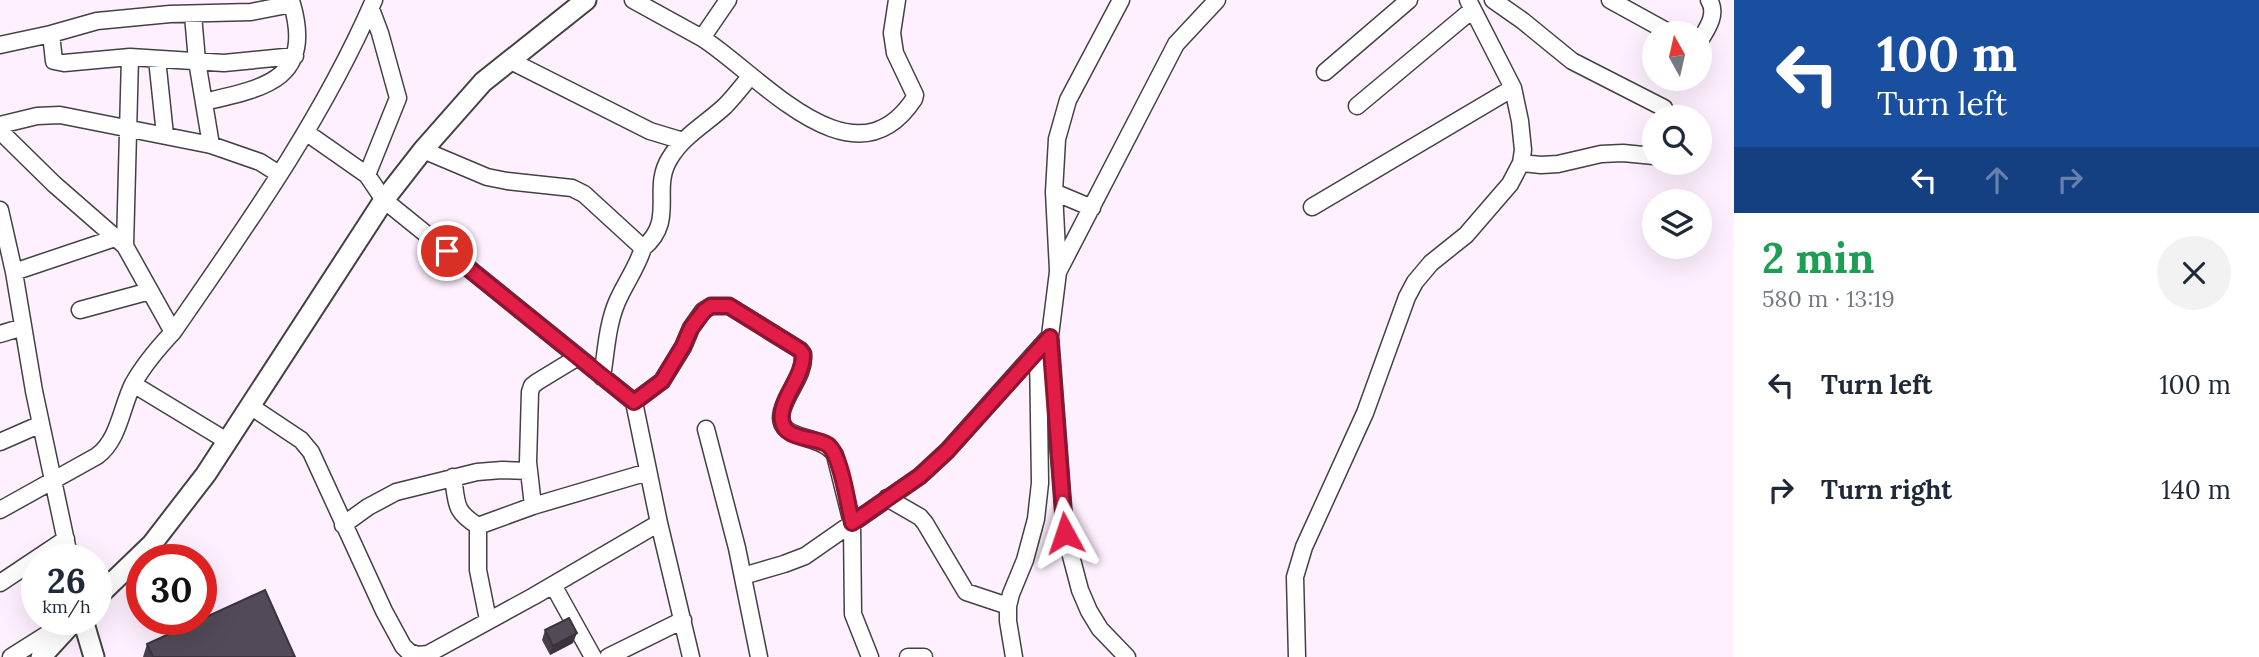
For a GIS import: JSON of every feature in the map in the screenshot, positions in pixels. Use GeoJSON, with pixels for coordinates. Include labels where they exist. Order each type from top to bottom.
{"type":"FeatureCollection","features":[{"type":"Feature","properties":{"kind":"street"},"geometry":{"type":"LineString","coordinates":[[633,0],[722,51],[750,77],[813,121],[831,129],[854,134],[870,134],[887,127],[914,99],[915,94],[895,53],[892,33],[897,0]]}},
{"type":"Feature","properties":{"kind":"street"},"geometry":{"type":"LineString","coordinates":[[702,38],[728,0]]}},
{"type":"Feature","properties":{"kind":"street"},"geometry":{"type":"LineString","coordinates":[[1121,0],[1068,100],[1057,139],[1054,192],[1058,272],[1050,337],[1065,533],[1080,590],[1089,611],[1100,629],[1128,657]]}},
{"type":"Feature","properties":{"kind":"street"},"geometry":{"type":"LineString","coordinates":[[1058,272],[1176,44],[1217,0]]}},
{"type":"Feature","properties":{"kind":"street"},"geometry":{"type":"LineString","coordinates":[[1325,72],[1409,0]]}},
{"type":"Feature","properties":{"kind":"street"},"geometry":{"type":"LineString","coordinates":[[1493,0],[1572,61],[1658,105]]}},
{"type":"Feature","properties":{"kind":"street"},"geometry":{"type":"LineString","coordinates":[[1610,0],[1648,21]]}},
{"type":"Feature","properties":{"kind":"street"},"geometry":{"type":"LineString","coordinates":[[1709,0],[1714,8],[1710,21]]}},
{"type":"Feature","properties":{"kind":"street"},"geometry":{"type":"LineString","coordinates":[[112,583],[152,544],[206,474],[384,200],[423,150],[483,82],[576,3]]}},
{"type":"Feature","properties":{"kind":"street"},"geometry":{"type":"LineString","coordinates":[[0,44],[97,21],[128,17],[251,12],[292,4],[298,37],[295,56],[286,71],[274,81],[241,94],[204,102]]}},
{"type":"Feature","properties":{"kind":"street"},"geometry":{"type":"LineString","coordinates":[[0,510],[105,450],[133,384],[173,332],[307,133],[337,79],[373,4]]}},
{"type":"Feature","properties":{"kind":"street"},"geometry":{"type":"LineString","coordinates":[[367,175],[398,98],[373,4]]}},
{"type":"Feature","properties":{"kind":"street"},"geometry":{"type":"LineString","coordinates":[[1297,657],[1295,577],[1304,547],[1365,413],[1407,297],[1415,282],[1431,263],[1466,235],[1510,184],[1521,163],[1523,150],[1513,88],[1470,5],[1357,106]]}},
{"type":"Feature","properties":{"kind":"street"},"geometry":{"type":"LineString","coordinates":[[193,15],[197,61],[211,145]]}},
{"type":"Feature","properties":{"kind":"street"},"geometry":{"type":"LineString","coordinates":[[51,34],[53,57],[54,61],[58,62],[130,57],[224,63],[295,56]]}},
{"type":"Feature","properties":{"kind":"street"},"geometry":{"type":"LineString","coordinates":[[120,242],[130,129],[130,57]]}},
{"type":"Feature","properties":{"kind":"street"},"geometry":{"type":"LineString","coordinates":[[157,59],[165,135]]}},
{"type":"Feature","properties":{"kind":"street"},"geometry":{"type":"LineString","coordinates":[[509,60],[650,131],[683,141]]}},
{"type":"Feature","properties":{"kind":"street"},"geometry":{"type":"LineString","coordinates":[[602,377],[611,318],[617,302],[643,248],[653,240],[659,230],[664,169],[683,141],[726,105],[750,77]]}},
{"type":"Feature","properties":{"kind":"street"},"geometry":{"type":"LineString","coordinates":[[1312,207],[1513,88]]}},
{"type":"Feature","properties":{"kind":"street"},"geometry":{"type":"LineString","coordinates":[[0,125],[37,116],[60,115],[211,145],[260,162],[279,174]]}},
{"type":"Feature","properties":{"kind":"street"},"geometry":{"type":"LineString","coordinates":[[0,131],[12,145],[120,242],[173,332]]}},
{"type":"Feature","properties":{"kind":"street"},"geometry":{"type":"LineString","coordinates":[[307,133],[367,175],[384,200],[634,402],[691,657]]}},
{"type":"Feature","properties":{"kind":"street"},"geometry":{"type":"LineString","coordinates":[[423,150],[487,177],[572,188],[590,198],[643,248]]}},
{"type":"Feature","properties":{"kind":"street"},"geometry":{"type":"LineString","coordinates":[[1521,163],[1558,164],[1601,154],[1642,155]]}},
{"type":"Feature","properties":{"kind":"street"},"geometry":{"type":"LineString","coordinates":[[1054,192],[1092,208]]}},
{"type":"Feature","properties":{"kind":"street"},"geometry":{"type":"LineString","coordinates":[[1,216],[8,264],[67,544]]}},
{"type":"Feature","properties":{"kind":"street"},"geometry":{"type":"LineString","coordinates":[[8,264],[120,242]]}},
{"type":"Feature","properties":{"kind":"street"},"geometry":{"type":"LineString","coordinates":[[80,310],[150,291]]}},
{"type":"Feature","properties":{"kind":"street"},"geometry":{"type":"LineString","coordinates":[[634,402],[662,381],[677,358],[691,328],[711,306],[729,306],[803,354],[803,366],[783,409],[781,420],[790,433],[830,447],[837,462],[852,523],[853,614],[870,657]]}},
{"type":"Feature","properties":{"kind":"street"},"geometry":{"type":"LineString","coordinates":[[0,334],[23,327]]}},
{"type":"Feature","properties":{"kind":"street"},"geometry":{"type":"LineString","coordinates":[[743,576],[805,556],[920,476],[947,451],[1050,337]]}},
{"type":"Feature","properties":{"kind":"street"},"geometry":{"type":"LineString","coordinates":[[1014,657],[1008,606],[1036,519],[1040,483],[1038,352]]}},
{"type":"Feature","properties":{"kind":"street"},"geometry":{"type":"LineString","coordinates":[[533,506],[528,420],[532,386],[578,357]]}},
{"type":"Feature","properties":{"kind":"street"},"geometry":{"type":"LineString","coordinates":[[133,384],[228,441]]}},
{"type":"Feature","properties":{"kind":"street"},"geometry":{"type":"LineString","coordinates":[[250,406],[301,440],[311,452],[403,646],[418,655],[442,652],[488,620],[659,523]]}},
{"type":"Feature","properties":{"kind":"street"},"geometry":{"type":"LineString","coordinates":[[0,442],[41,424]]}},
{"type":"Feature","properties":{"kind":"street"},"geometry":{"type":"LineString","coordinates":[[706,429],[737,548],[759,657]]}},
{"type":"Feature","properties":{"kind":"street"},"geometry":{"type":"LineString","coordinates":[[344,525],[368,507],[396,492],[477,472],[529,471]]}},
{"type":"Feature","properties":{"kind":"street"},"geometry":{"type":"LineString","coordinates":[[478,526],[533,506],[648,472]]}},
{"type":"Feature","properties":{"kind":"street"},"geometry":{"type":"LineString","coordinates":[[453,477],[458,510],[478,526]]}},
{"type":"Feature","properties":{"kind":"street"},"geometry":{"type":"LineString","coordinates":[[887,498],[920,517],[966,592],[1008,606]]}},
{"type":"Feature","properties":{"kind":"street"},"geometry":{"type":"LineString","coordinates":[[478,526],[478,570],[488,620]]}},
{"type":"Feature","properties":{"kind":"street"},"geometry":{"type":"LineString","coordinates":[[0,583],[66,539]]}},
{"type":"Feature","properties":{"kind":"street"},"geometry":{"type":"LineString","coordinates":[[553,585],[593,657]]}},
{"type":"Feature","properties":{"kind":"street"},"geometry":{"type":"LineString","coordinates":[[608,657],[683,620]]}},
{"type":"Feature","properties":{"kind":"street"},"geometry":{"type":"LineString","coordinates":[[11,657],[48,635]]}},
{"type":"Feature","properties":{"kind":"street"},"geometry":{"type":"LineString","coordinates":[[41,657],[60,635]]}},
{"type":"Feature","properties":{"kind":"street"},"geometry":{"type":"LineString","coordinates":[[87,635],[94,657]]}},
{"type":"Feature","properties":{"kind":"street"},"geometry":{"type":"LineString","coordinates":[[908,657],[924,657]]}},
{"type":"Feature","properties":{"kind":"building"},"geometry":{"type":"Polygon","coordinates":[[[265,590],[295,657],[153,657],[147,644],[167,635],[217,635],[217,612],[265,590]]]}},
{"type":"Feature","properties":{"kind":"building"},"geometry":{"type":"Polygon","coordinates":[[[569,618],[577,633],[553,646],[545,630],[569,618]]]}},
{"type":"Feature","properties":{"kind":"route"},"geometry":{"type":"LineString","coordinates":[[447,251],[634,402],[662,381],[671,369],[691,328],[711,306],[729,306],[800,350],[803,354],[803,366],[783,409],[781,420],[790,433],[830,447],[835,455],[852,523],[920,476],[947,451],[1050,337],[1065,533]]}}]}
